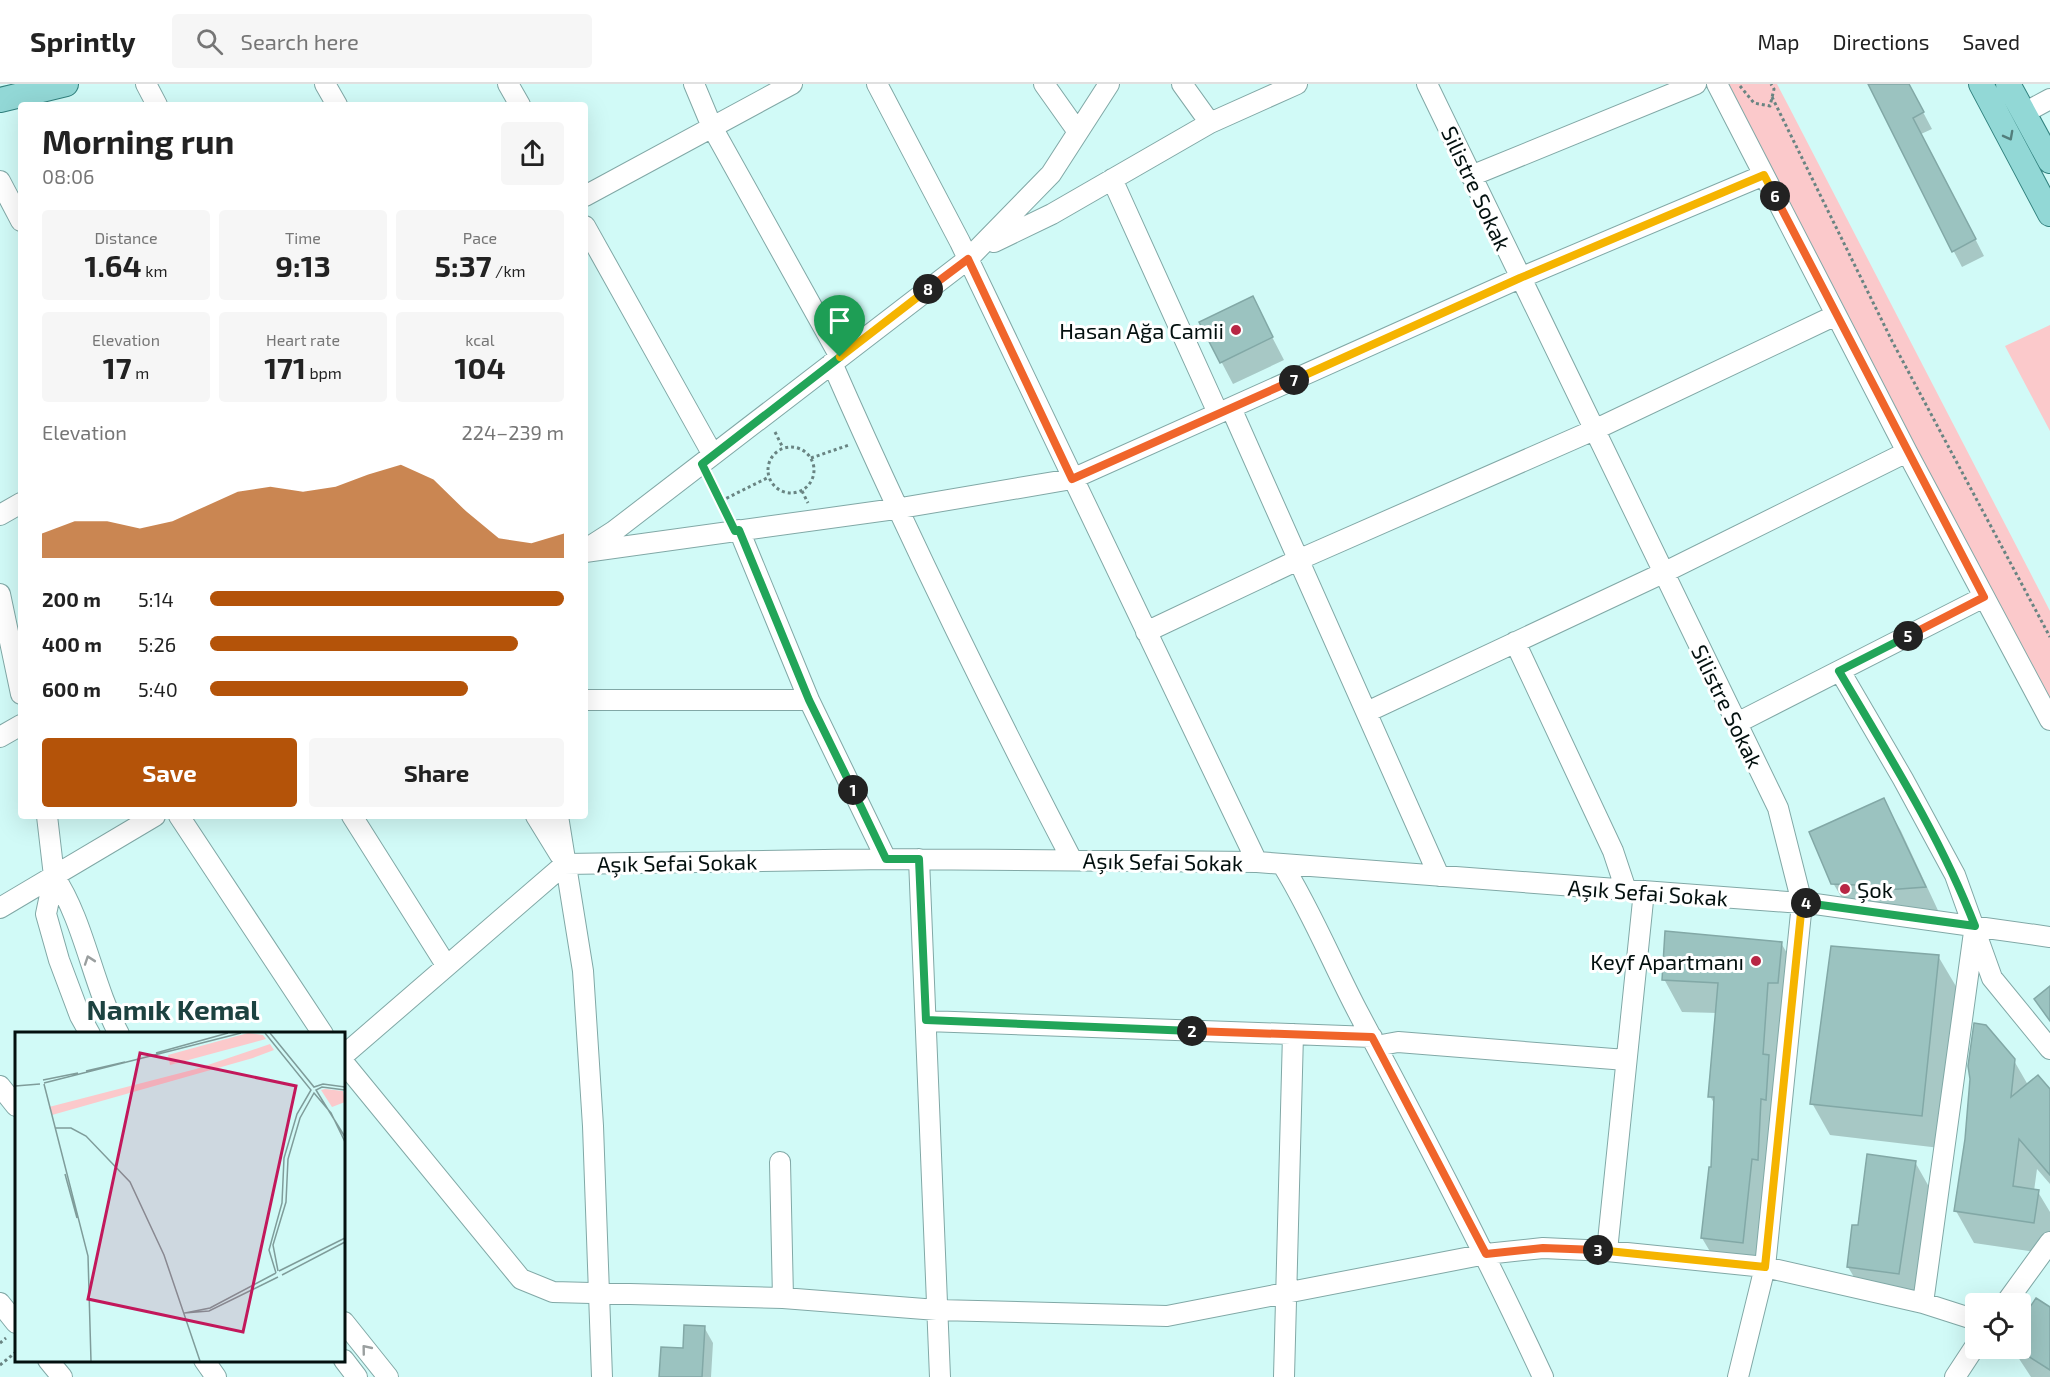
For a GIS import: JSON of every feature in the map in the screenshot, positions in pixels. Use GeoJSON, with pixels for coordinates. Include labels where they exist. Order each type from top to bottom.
{"type":"FeatureCollection","features":[{"type":"Feature","properties":{"kind":"main road"},"geometry":{"type":"LineString","coordinates":[[0,100],[66,84]]}},
{"type":"Feature","properties":{"kind":"main road"},"geometry":{"type":"LineString","coordinates":[[1981,84],[2050,214]]}},
{"type":"Feature","properties":{"kind":"main road"},"geometry":{"type":"LineString","coordinates":[[2008,84],[2050,161]]}},
{"type":"Feature","properties":{"kind":"street"},"geometry":{"type":"LineString","coordinates":[[146,84],[155,102]]}},
{"type":"Feature","properties":{"kind":"street"},"geometry":{"type":"LineString","coordinates":[[325,84],[335,102]]}},
{"type":"Feature","properties":{"kind":"street"},"geometry":{"type":"LineString","coordinates":[[508,84],[517,102]]}},
{"type":"Feature","properties":{"kind":"street"},"geometry":{"type":"LineString","coordinates":[[694,84],[712,127],[836,360],[865,439],[896,509],[987,697],[1072,860]]}},
{"type":"Feature","properties":{"kind":"street"},"geometry":{"type":"LineString","coordinates":[[588,194],[792,84]]}},
{"type":"Feature","properties":{"kind":"street"},"geometry":{"type":"LineString","coordinates":[[876,84],[972,255],[1072,479],[1257,862]]}},
{"type":"Feature","properties":{"kind":"street"},"geometry":{"type":"LineString","coordinates":[[1044,84],[1078,132]]}},
{"type":"Feature","properties":{"kind":"street"},"geometry":{"type":"LineString","coordinates":[[588,549],[707,460],[972,255],[1051,174],[1109,84]]}},
{"type":"Feature","properties":{"kind":"street"},"geometry":{"type":"LineString","coordinates":[[1182,84],[1210,123]]}},
{"type":"Feature","properties":{"kind":"street"},"geometry":{"type":"LineString","coordinates":[[972,255],[1052,214],[1210,123],[1297,84]]}},
{"type":"Feature","properties":{"kind":"street","name":"Silistre Sokak"},"geometry":{"type":"LineString","coordinates":[[1428,84],[1778,808],[1802,903],[1765,1267],[1738,1377]]}},
{"type":"Feature","properties":{"kind":"street"},"geometry":{"type":"LineString","coordinates":[[1472,176],[1696,84]]}},
{"type":"Feature","properties":{"kind":"street"},"geometry":{"type":"LineString","coordinates":[[1718,84],[1907,452],[2050,720]]}},
{"type":"Feature","properties":{"kind":"street"},"geometry":{"type":"LineString","coordinates":[[2024,113],[2050,99]]}},
{"type":"Feature","properties":{"kind":"street"},"geometry":{"type":"LineString","coordinates":[[588,551],[896,509],[1072,479],[1520,278],[1764,175]]}},
{"type":"Feature","properties":{"kind":"street"},"geometry":{"type":"LineString","coordinates":[[1112,179],[1298,560],[1439,876]]}},
{"type":"Feature","properties":{"kind":"street"},"geometry":{"type":"LineString","coordinates":[[0,182],[18,215]]}},
{"type":"Feature","properties":{"kind":"street"},"geometry":{"type":"LineString","coordinates":[[588,232],[707,460]]}},
{"type":"Feature","properties":{"kind":"street"},"geometry":{"type":"LineString","coordinates":[[1146,632],[1298,560],[1594,430],[1836,315]]}},
{"type":"Feature","properties":{"kind":"street"},"geometry":{"type":"LineString","coordinates":[[1367,712],[1663,573],[1907,452]]}},
{"type":"Feature","properties":{"kind":"street"},"geometry":{"type":"LineString","coordinates":[[0,515],[18,505]]}},
{"type":"Feature","properties":{"kind":"street"},"geometry":{"type":"LineString","coordinates":[[737,530],[809,700],[886,859]]}},
{"type":"Feature","properties":{"kind":"street"},"geometry":{"type":"LineString","coordinates":[[0,594],[18,680]]}},
{"type":"Feature","properties":{"kind":"street"},"geometry":{"type":"LineString","coordinates":[[1737,723],[1984,597]]}},
{"type":"Feature","properties":{"kind":"street"},"geometry":{"type":"LineString","coordinates":[[1515,642],[1613,851],[1635,891],[1626,1060],[1607,1251]]}},
{"type":"Feature","properties":{"kind":"street"},"geometry":{"type":"LineString","coordinates":[[1839,671],[1903,779],[1955,875],[1992,978],[2050,1049]]}},
{"type":"Feature","properties":{"kind":"street"},"geometry":{"type":"LineString","coordinates":[[588,700],[809,700]]}},
{"type":"Feature","properties":{"kind":"street"},"geometry":{"type":"LineString","coordinates":[[0,737],[18,727]]}},
{"type":"Feature","properties":{"kind":"street"},"geometry":{"type":"LineString","coordinates":[[47,819],[54,876],[46,914],[67,982],[89,1032]]}},
{"type":"Feature","properties":{"kind":"street"},"geometry":{"type":"LineString","coordinates":[[0,908],[149,819]]}},
{"type":"Feature","properties":{"kind":"street"},"geometry":{"type":"LineString","coordinates":[[181,819],[322,1032]]}},
{"type":"Feature","properties":{"kind":"street"},"geometry":{"type":"LineString","coordinates":[[354,819],[446,965]]}},
{"type":"Feature","properties":{"kind":"street"},"geometry":{"type":"LineString","coordinates":[[538,819],[565,864]]}},
{"type":"Feature","properties":{"kind":"street"},"geometry":{"type":"LineString","coordinates":[[558,819],[583,971],[602,1377]]}},
{"type":"Feature","properties":{"kind":"street","name":"Aşık Sefai Sokak"},"geometry":{"type":"LineString","coordinates":[[345,1054],[565,864],[886,859],[1257,862],[1802,903],[2050,937]]}},
{"type":"Feature","properties":{"kind":"street"},"geometry":{"type":"LineString","coordinates":[[919,859],[940,1377]]}},
{"type":"Feature","properties":{"kind":"street"},"geometry":{"type":"LineString","coordinates":[[1282,864],[1299,891],[1374,1042],[1486,1254],[1543,1377]]}},
{"type":"Feature","properties":{"kind":"street"},"geometry":{"type":"LineString","coordinates":[[54,876],[67,895],[105,1008],[119,1032]]}},
{"type":"Feature","properties":{"kind":"street"},"geometry":{"type":"LineString","coordinates":[[1923,1304],[1975,926]]}},
{"type":"Feature","properties":{"kind":"street"},"geometry":{"type":"LineString","coordinates":[[926,1020],[1293,1034],[1626,1060]]}},
{"type":"Feature","properties":{"kind":"street"},"geometry":{"type":"LineString","coordinates":[[1284,1377],[1293,1034]]}},
{"type":"Feature","properties":{"kind":"street"},"geometry":{"type":"LineString","coordinates":[[345,1064],[521,1279],[553,1292],[584,1294],[599,1291],[783,1298],[937,1310],[1167,1316],[1486,1254],[1543,1248],[1607,1251],[1765,1267],[1923,1304],[1965,1317]]}},
{"type":"Feature","properties":{"kind":"street"},"geometry":{"type":"LineString","coordinates":[[0,1086],[15,1105]]}},
{"type":"Feature","properties":{"kind":"street"},"geometry":{"type":"LineString","coordinates":[[780,1162],[783,1298]]}},
{"type":"Feature","properties":{"kind":"street"},"geometry":{"type":"LineString","coordinates":[[2013,1293],[2050,1242]]}},
{"type":"Feature","properties":{"kind":"street"},"geometry":{"type":"LineString","coordinates":[[0,1303],[15,1322]]}},
{"type":"Feature","properties":{"kind":"street"},"geometry":{"type":"LineString","coordinates":[[345,1323],[388,1377]]}},
{"type":"Feature","properties":{"kind":"street"},"geometry":{"type":"LineString","coordinates":[[1955,1377],[1967,1359]]}},
{"type":"Feature","properties":{"kind":"street"},"geometry":{"type":"LineString","coordinates":[[345,1361],[357,1377]]}},
{"type":"Feature","properties":{"kind":"street"},"geometry":{"type":"LineString","coordinates":[[50,1362],[62,1377]]}},
{"type":"Feature","properties":{"kind":"street"},"geometry":{"type":"LineString","coordinates":[[205,1362],[216,1377]]}},
{"type":"Feature","properties":{"kind":"path"},"geometry":{"type":"LineString","coordinates":[[1739,84],[1754,103],[1770,106],[1771,84]]}},
{"type":"Feature","properties":{"kind":"path"},"geometry":{"type":"LineString","coordinates":[[1772,97],[1892,341],[2050,637]]}},
{"type":"Feature","properties":{"kind":"path"},"geometry":{"type":"LineString","coordinates":[[811,458],[865,439]]}},
{"type":"Feature","properties":{"kind":"path"},"geometry":{"type":"LineString","coordinates":[[783,448],[798,448],[811,458],[814,476],[802,491],[791,494],[773,484],[769,477],[771,458],[783,448]]}},
{"type":"Feature","properties":{"kind":"path"},"geometry":{"type":"LineString","coordinates":[[707,460],[721,501],[737,530]]}},
{"type":"Feature","properties":{"kind":"path"},"geometry":{"type":"LineString","coordinates":[[721,501],[769,477]]}},
{"type":"Feature","properties":{"kind":"path"},"geometry":{"type":"LineString","coordinates":[[0,1365],[15,1353]]}},
{"type":"Feature","properties":{"kind":"shaded area"},"geometry":{"type":"Polygon","coordinates":[[[1717,84],[1777,84],[1788,105],[2050,611],[2050,720],[1717,84]]]}},
{"type":"Feature","properties":{"kind":"shaded area"},"geometry":{"type":"Polygon","coordinates":[[[2050,325],[2050,431],[2005,346],[2050,325]]]}},
{"type":"Feature","properties":{"kind":"building"},"geometry":{"type":"Polygon","coordinates":[[[1868,84],[1909,84],[1924,112],[1913,118],[1976,239],[1952,252],[1868,84]]]}},
{"type":"Feature","properties":{"kind":"building","name":"Hasan Ağa Camii"},"geometry":{"type":"Polygon","coordinates":[[[1253,296],[1273,337],[1220,363],[1199,322],[1253,296]]]}},
{"type":"Feature","properties":{"kind":"building"},"geometry":{"type":"Polygon","coordinates":[[[1884,798],[1926,887],[1886,890],[1884,886],[1831,884],[1809,832],[1884,798]]]}},
{"type":"Feature","properties":{"kind":"building"},"geometry":{"type":"Polygon","coordinates":[[[1665,931],[1782,942],[1778,983],[1768,983],[1763,1054],[1769,1055],[1766,1100],[1761,1099],[1758,1160],[1752,1159],[1743,1243],[1701,1238],[1709,1167],[1711,1167],[1714,1097],[1708,1097],[1718,983],[1662,980],[1665,931]]]}},
{"type":"Feature","properties":{"kind":"building"},"geometry":{"type":"Polygon","coordinates":[[[1831,946],[1939,955],[1922,1116],[1810,1104],[1831,946]]]}},
{"type":"Feature","properties":{"kind":"building"},"geometry":{"type":"Polygon","coordinates":[[[2050,986],[2050,1021],[2034,999],[2050,986]]]}},
{"type":"Feature","properties":{"kind":"building"},"geometry":{"type":"Polygon","coordinates":[[[1974,1023],[1986,1025],[2015,1059],[2011,1097],[2038,1075],[2050,1089],[2050,1175],[2019,1139],[2013,1186],[2039,1190],[2034,1223],[1954,1211],[1965,1139],[1970,1079],[1968,1066],[1974,1023]]]}},
{"type":"Feature","properties":{"kind":"building"},"geometry":{"type":"Polygon","coordinates":[[[1867,1154],[1916,1161],[1899,1274],[1847,1267],[1852,1225],[1858,1225],[1867,1154]]]}},
{"type":"Feature","properties":{"kind":"building"},"geometry":{"type":"Polygon","coordinates":[[[2036,1298],[2050,1307],[2050,1370],[2031,1358],[2031,1306],[2036,1298]]]}},
{"type":"Feature","properties":{"kind":"building"},"geometry":{"type":"Polygon","coordinates":[[[684,1325],[705,1326],[702,1377],[659,1377],[661,1347],[683,1348],[684,1325]]]}},
{"type":"Feature","properties":{"kind":"place","name":"Hasan Ağa Camii"},"geometry":{"type":"Point","coordinates":[1236,330]}},
{"type":"Feature","properties":{"kind":"place","name":"Şok"},"geometry":{"type":"Point","coordinates":[1845,889]}},
{"type":"Feature","properties":{"kind":"place","name":"Keyf Apartmanı"},"geometry":{"type":"Point","coordinates":[1756,961]}},
{"type":"Feature","properties":{"kind":"district","name":"Namık Kemal"},"geometry":{"type":"Point","coordinates":[173,1009]}},
{"type":"Feature","properties":{"kind":"route"},"geometry":{"type":"LineString","coordinates":[[1764,175],[1984,597],[1839,671],[1903,779],[1955,875],[1975,926],[1802,903],[1765,1267],[1607,1251],[1543,1248],[1486,1254],[1372,1037],[926,1020],[919,859],[886,859],[809,700],[739,530],[735,531],[702,464],[840,357],[968,259],[1072,479],[1520,278],[1764,175]]}}]}
